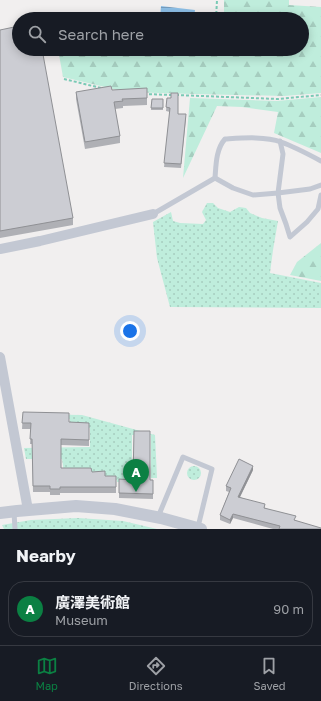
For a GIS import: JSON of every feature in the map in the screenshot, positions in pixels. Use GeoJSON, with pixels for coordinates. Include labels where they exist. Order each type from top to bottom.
{"type":"FeatureCollection","features":[{"type":"Feature","properties":{"kind":"street"},"geometry":{"type":"LineString","coordinates":[[0,249],[154,214]]}},
{"type":"Feature","properties":{"kind":"street"},"geometry":{"type":"LineString","coordinates":[[0,357],[28,510]]}},
{"type":"Feature","properties":{"kind":"street"},"geometry":{"type":"LineString","coordinates":[[0,513],[76,506],[115,508],[199,529]]}},
{"type":"Feature","properties":{"kind":"lane"},"geometry":{"type":"LineString","coordinates":[[215,178],[216,160],[220,144],[225,139],[254,138],[280,141],[321,161]]}},
{"type":"Feature","properties":{"kind":"lane"},"geometry":{"type":"LineString","coordinates":[[280,141],[283,154],[278,193],[280,208],[290,237],[307,222],[318,209],[321,195]]}},
{"type":"Feature","properties":{"kind":"lane"},"geometry":{"type":"LineString","coordinates":[[215,178],[233,188],[253,195],[310,189],[321,185]]}},
{"type":"Feature","properties":{"kind":"lane"},"geometry":{"type":"LineString","coordinates":[[154,214],[215,178]]}},
{"type":"Feature","properties":{"kind":"lane"},"geometry":{"type":"LineString","coordinates":[[158,518],[183,457],[212,469],[199,529]]}},
{"type":"Feature","properties":{"kind":"lane"},"geometry":{"type":"LineString","coordinates":[[14,511],[15,529]]}},
{"type":"Feature","properties":{"kind":"path"},"geometry":{"type":"LineString","coordinates":[[216,12],[217,0]]}},
{"type":"Feature","properties":{"kind":"path"},"geometry":{"type":"LineString","coordinates":[[64,79],[102,88]]}},
{"type":"Feature","properties":{"kind":"path"},"geometry":{"type":"LineString","coordinates":[[140,94],[278,99],[321,95]]}},
{"type":"Feature","properties":{"kind":"green space"},"geometry":{"type":"Polygon","coordinates":[[[224,0],[289,0],[289,5],[321,7],[321,93],[284,96],[126,92],[63,77],[59,56],[309,56],[309,12],[224,12],[224,0]]]}},
{"type":"Feature","properties":{"kind":"green space"},"geometry":{"type":"Polygon","coordinates":[[[321,97],[321,153],[274,133],[278,112],[242,107],[217,106],[183,178],[190,98],[277,101],[321,97]]]}},
{"type":"Feature","properties":{"kind":"green space"},"geometry":{"type":"Polygon","coordinates":[[[207,203],[213,203],[218,208],[230,212],[239,207],[246,208],[250,213],[262,218],[278,221],[270,273],[321,283],[321,308],[170,307],[157,258],[153,222],[171,212],[173,221],[180,223],[203,224],[206,220],[202,212],[207,203]]]}},
{"type":"Feature","properties":{"kind":"green space"},"geometry":{"type":"Polygon","coordinates":[[[321,243],[321,281],[290,275],[297,262],[321,243]]]}},
{"type":"Feature","properties":{"kind":"green space"},"geometry":{"type":"Polygon","coordinates":[[[23,414],[82,415],[155,435],[157,478],[151,478],[151,435],[132,435],[132,482],[107,480],[107,476],[64,473],[62,459],[26,459],[24,448],[90,447],[90,428],[70,428],[70,419],[23,417],[23,414]]]}},
{"type":"Feature","properties":{"kind":"green space"},"geometry":{"type":"Polygon","coordinates":[[[191,466],[197,466],[201,470],[201,476],[197,480],[191,480],[187,476],[187,470],[191,466]]]}},
{"type":"Feature","properties":{"kind":"green space"},"geometry":{"type":"Polygon","coordinates":[[[78,518],[123,521],[157,529],[4,529],[2,525],[31,520],[78,518]]]}},
{"type":"Feature","properties":{"kind":"water"},"geometry":{"type":"Polygon","coordinates":[[[161,6],[195,10],[195,12],[161,12],[161,6]]]}},
{"type":"Feature","properties":{"kind":"building"},"geometry":{"type":"Polygon","coordinates":[[[12,27],[12,56],[43,56],[73,218],[0,231],[0,30],[12,27]]]}},
{"type":"Feature","properties":{"kind":"building"},"geometry":{"type":"Polygon","coordinates":[[[111,86],[112,90],[147,88],[147,98],[122,99],[123,101],[114,102],[120,136],[85,142],[76,92],[111,86]]]}},
{"type":"Feature","properties":{"kind":"building"},"geometry":{"type":"Polygon","coordinates":[[[171,93],[178,93],[178,114],[186,114],[181,164],[164,163],[170,108],[166,107],[167,98],[171,98],[171,93]]]}},
{"type":"Feature","properties":{"kind":"building"},"geometry":{"type":"Polygon","coordinates":[[[152,99],[163,99],[163,108],[151,108],[152,99]]]}},
{"type":"Feature","properties":{"kind":"building"},"geometry":{"type":"Polygon","coordinates":[[[23,412],[69,413],[69,422],[89,423],[89,440],[61,439],[61,468],[91,468],[92,472],[105,471],[105,476],[116,476],[116,487],[60,487],[60,489],[50,489],[50,486],[33,486],[32,439],[30,439],[31,423],[22,423],[23,412]]]}},
{"type":"Feature","properties":{"kind":"building"},"geometry":{"type":"Polygon","coordinates":[[[134,431],[150,431],[150,480],[153,480],[153,494],[119,493],[119,479],[133,480],[134,431]]]}},
{"type":"Feature","properties":{"kind":"building"},"geometry":{"type":"Polygon","coordinates":[[[239,459],[253,466],[238,497],[265,504],[264,508],[296,516],[294,520],[321,529],[279,529],[280,526],[233,514],[230,520],[220,515],[231,488],[226,486],[239,459]]]}},
{"type":"Feature","properties":{"kind":"place","name":"廣澤美術館"},"geometry":{"type":"Point","coordinates":[136,492]}}]}
